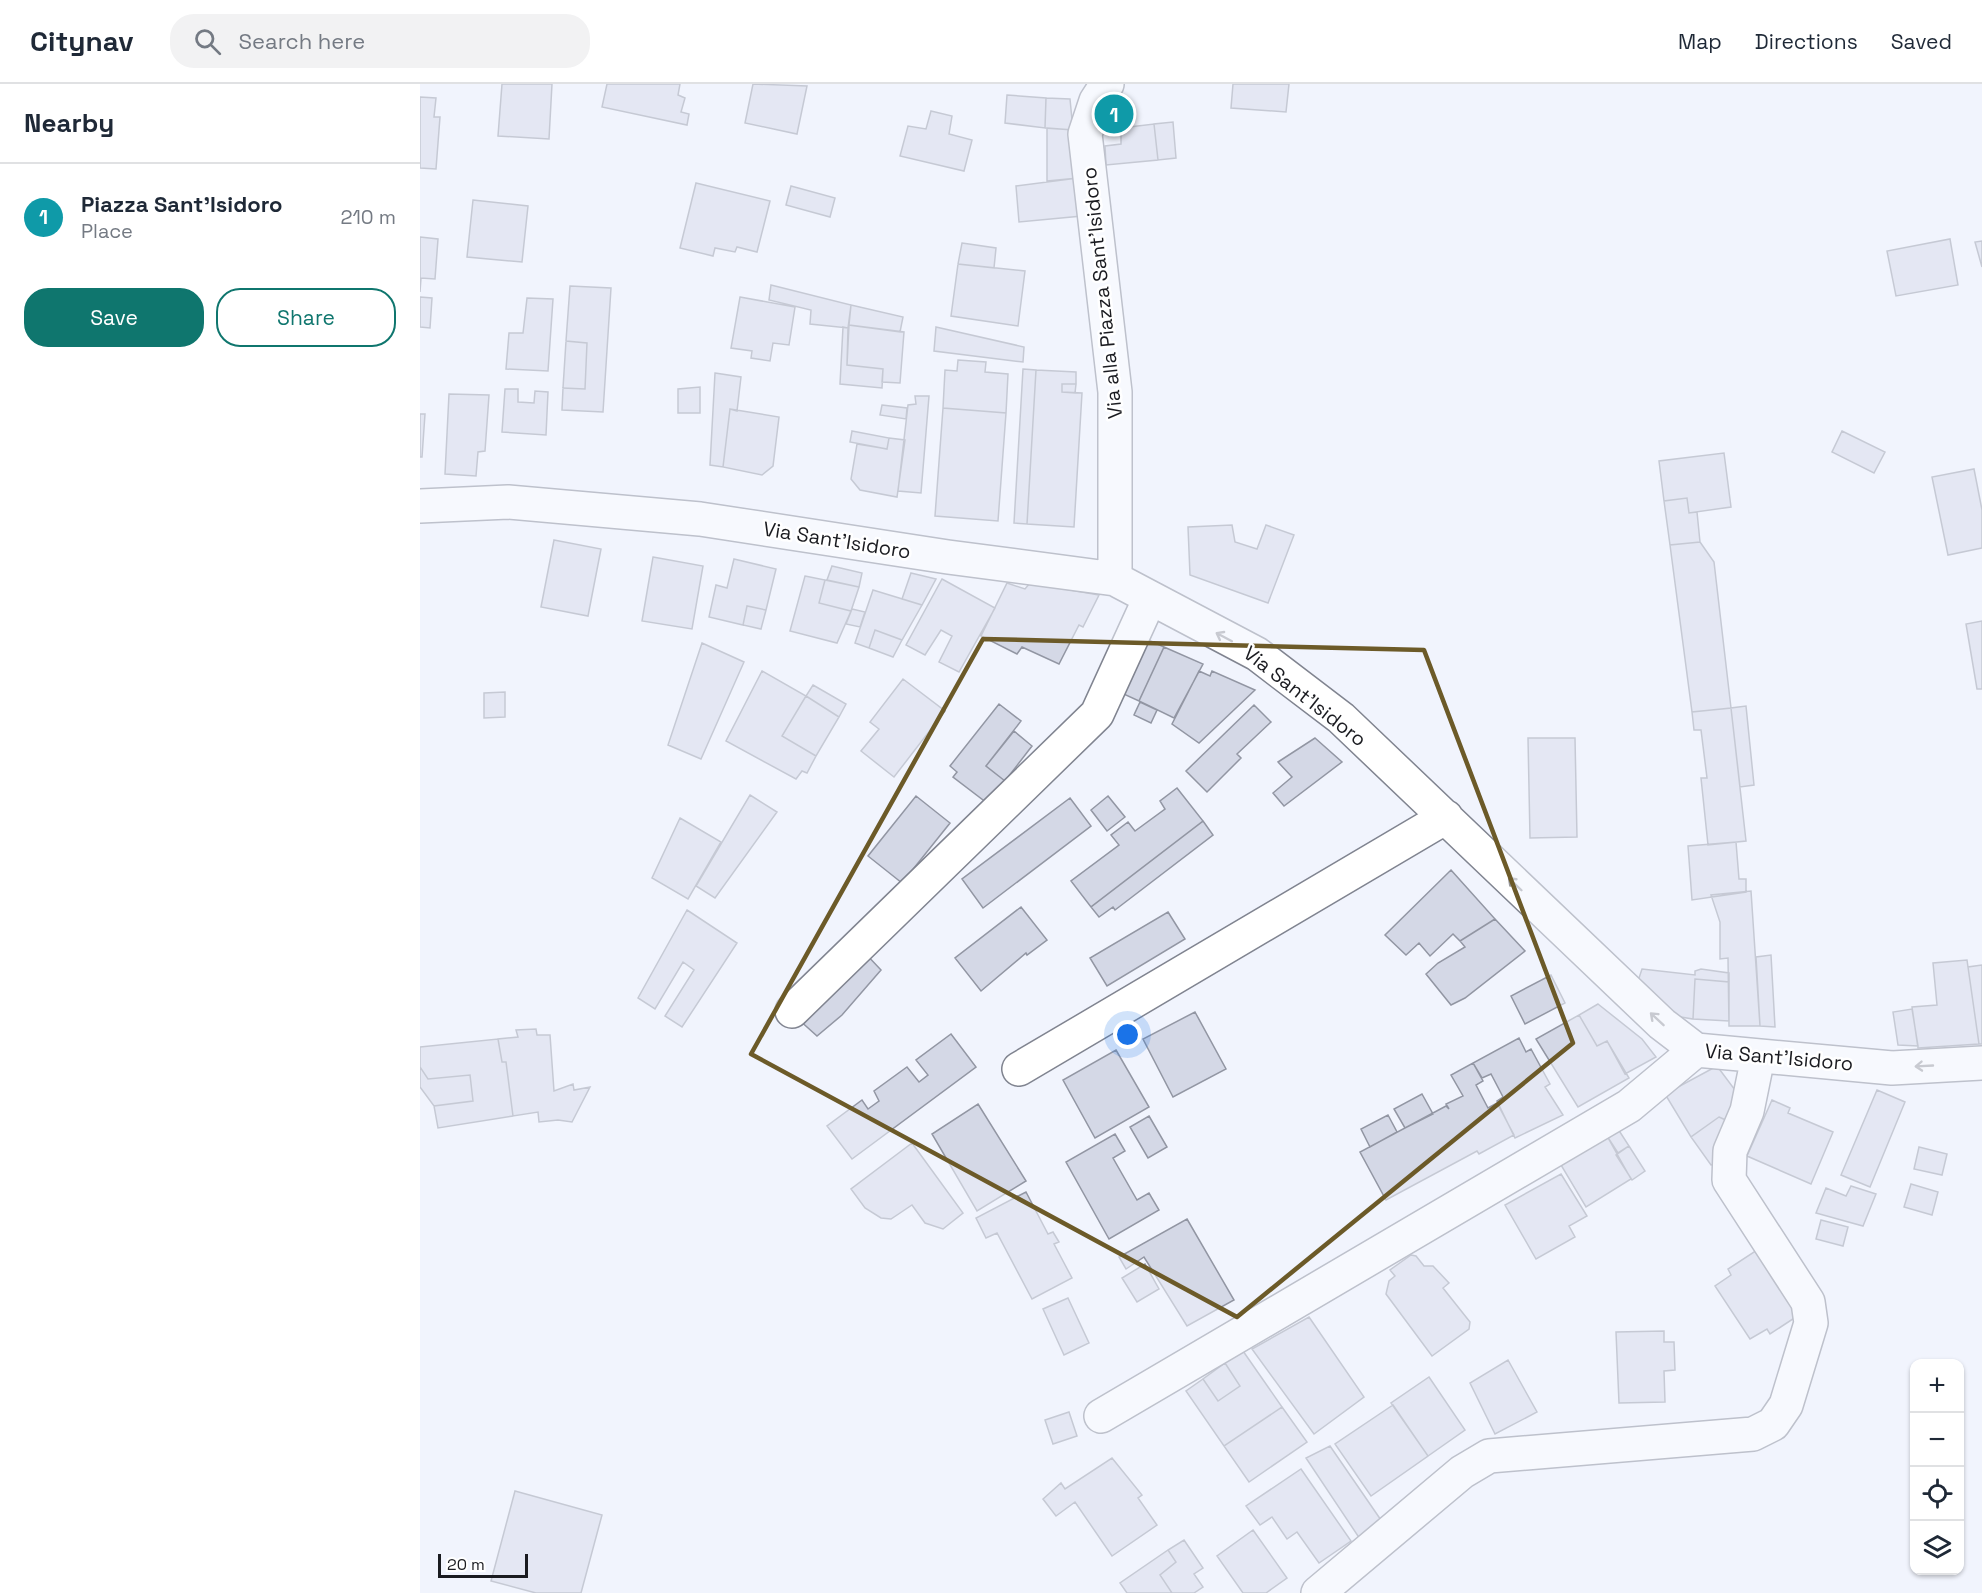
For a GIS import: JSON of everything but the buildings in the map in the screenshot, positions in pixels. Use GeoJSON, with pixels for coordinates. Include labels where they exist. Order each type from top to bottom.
{"type":"FeatureCollection","features":[{"type":"Feature","properties":{"kind":"street","name":"Via alla Piazza Sant'Isidoro"},"geometry":{"type":"LineString","coordinates":[[1107,84],[1096,101],[1085,134],[1115,392],[1114,579]]}},
{"type":"Feature","properties":{"kind":"street","name":"Via Sant'Isidoro"},"geometry":{"type":"LineString","coordinates":[[420,506],[508,502],[700,519],[948,557],[1114,579],[1257,654],[1341,718],[1662,1024],[1696,1050],[1892,1068],[1982,1063]]}},
{"type":"Feature","properties":{"kind":"street"},"geometry":{"type":"LineString","coordinates":[[792,1011],[1097,714],[1150,598]]}},
{"type":"Feature","properties":{"kind":"street"},"geometry":{"type":"LineString","coordinates":[[1019,1070],[1446,817]]}},
{"type":"Feature","properties":{"kind":"street"},"geometry":{"type":"LineString","coordinates":[[1101,1416],[1629,1106],[1696,1050]]}},
{"type":"Feature","properties":{"kind":"street"},"geometry":{"type":"LineString","coordinates":[[1318,1593],[1462,1472],[1489,1456],[1754,1434],[1773,1424],[1786,1405],[1811,1323],[1808,1302],[1729,1180],[1730,1150],[1747,1111],[1758,1057]]}},
{"type":"Feature","properties":{"kind":"highlighted area"},"geometry":{"type":"Polygon","coordinates":[[[983,639],[1424,650],[1573,1043],[1237,1317],[751,1054],[983,639]]]}},
{"type":"Feature","properties":{"kind":"place","name":"Piazza Sant'Isidoro"},"geometry":{"type":"Point","coordinates":[1114,114]}}]}
